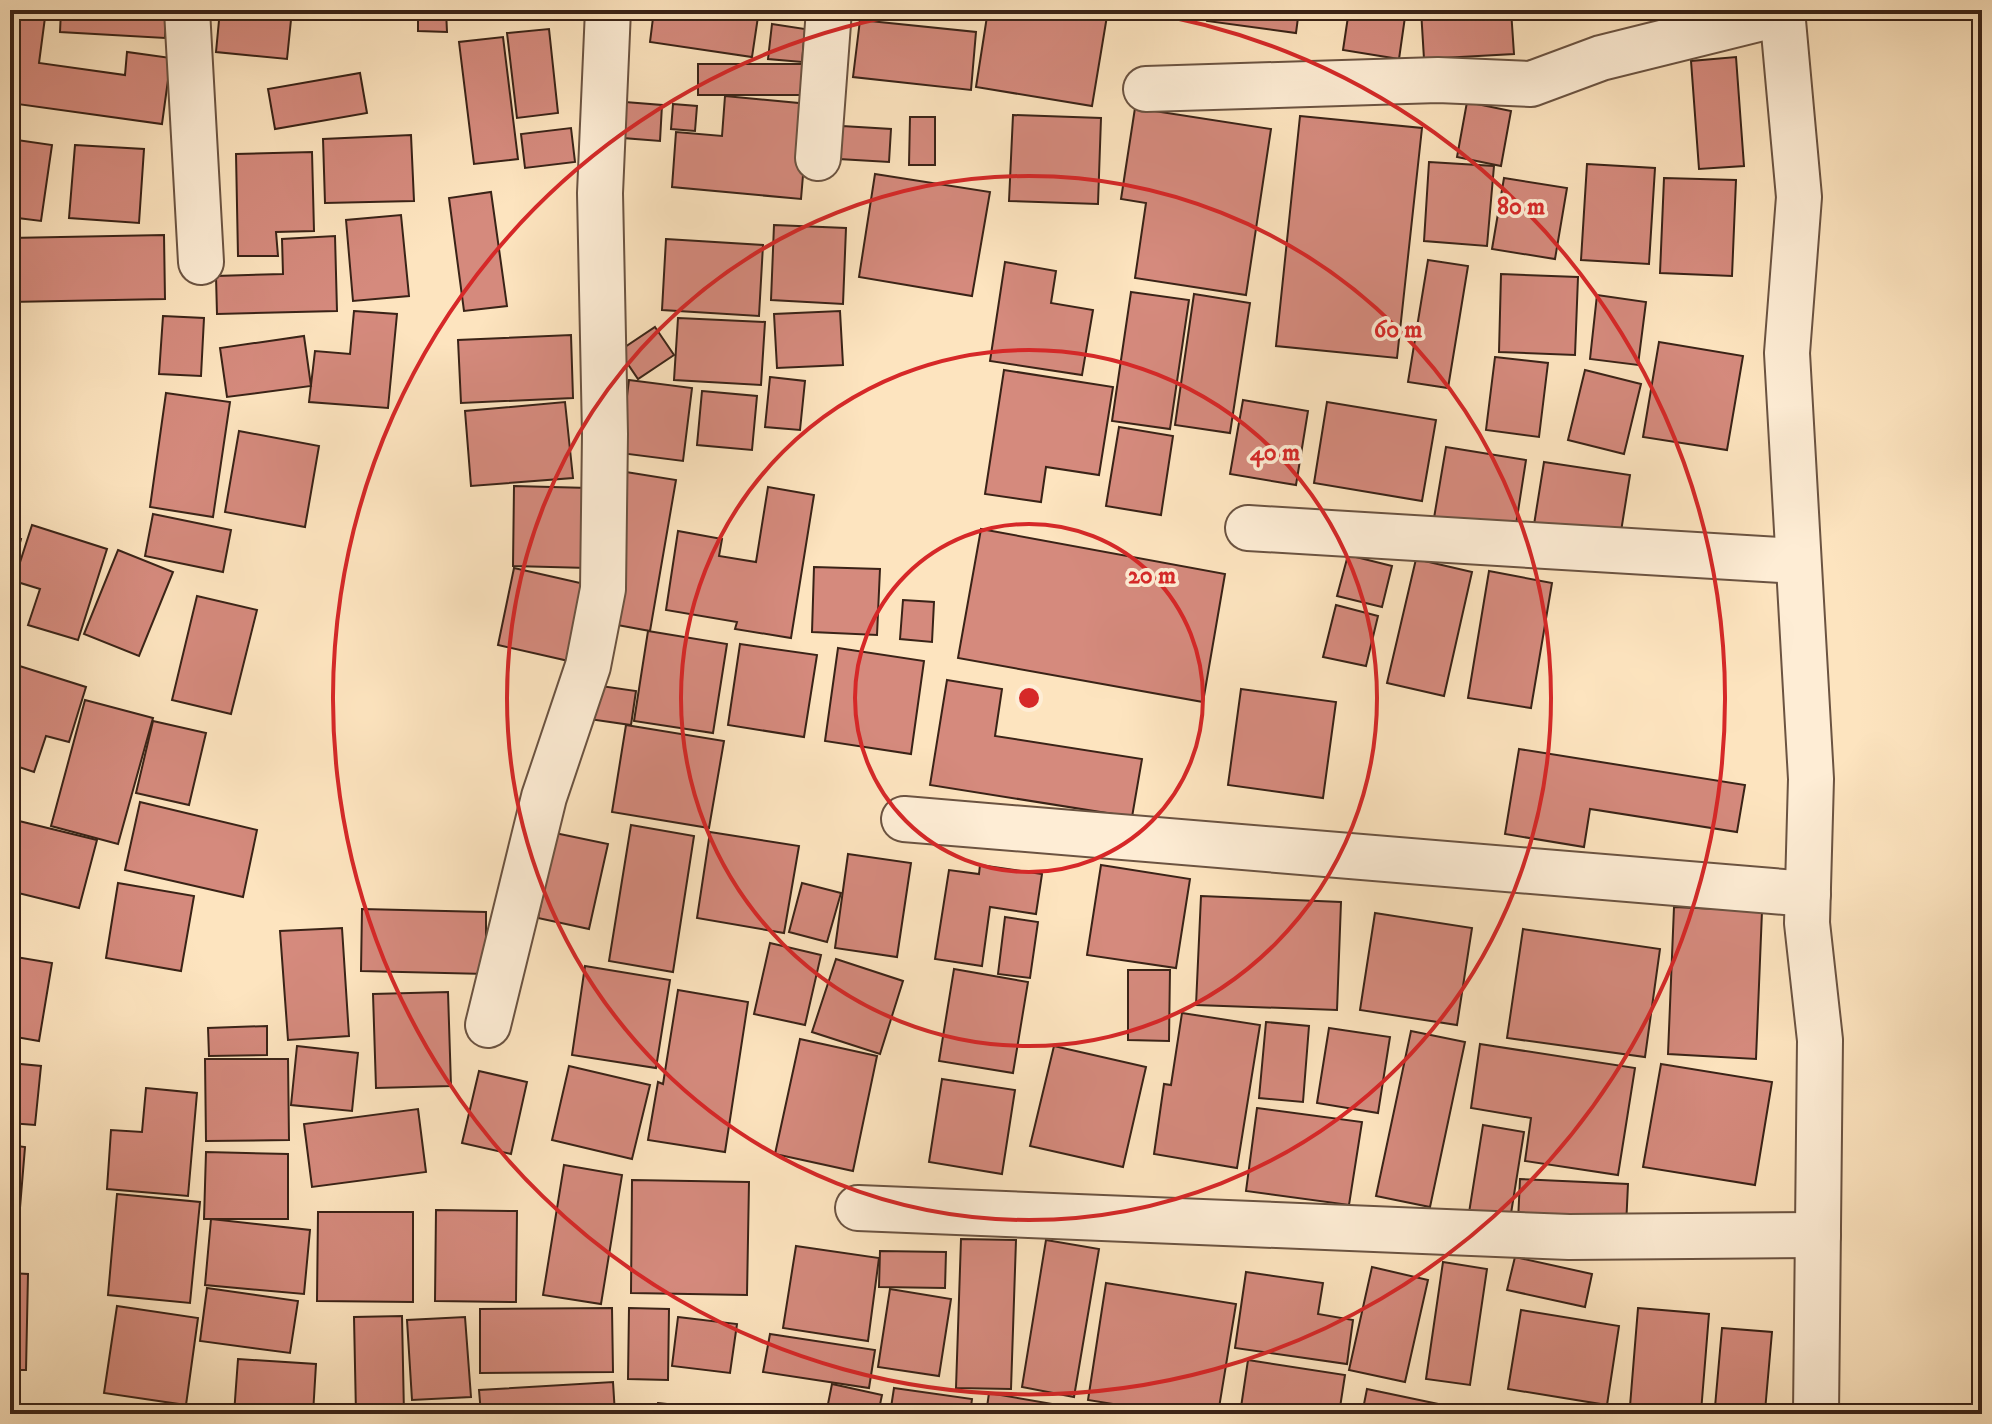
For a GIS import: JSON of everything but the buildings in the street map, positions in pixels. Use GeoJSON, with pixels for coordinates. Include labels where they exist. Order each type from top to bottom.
{"type":"FeatureCollection","features":[{"type":"Feature","properties":{"kind":"street"},"geometry":{"type":"LineString","coordinates":[[187,10],[201,262]]}},
{"type":"Feature","properties":{"kind":"street"},"geometry":{"type":"LineString","coordinates":[[488,1025],[544,797],[588,666],[603,589],[605,434],[600,193],[608,10]]}},
{"type":"Feature","properties":{"kind":"street"},"geometry":{"type":"LineString","coordinates":[[818,158],[829,10]]}},
{"type":"Feature","properties":{"kind":"street"},"geometry":{"type":"LineString","coordinates":[[1146,89],[1438,80],[1531,84],[1601,58],[1782,11],[1799,197],[1787,353],[1796,561],[1811,779],[1807,923],[1820,1040],[1816,1414]]}},
{"type":"Feature","properties":{"kind":"street"},"geometry":{"type":"LineString","coordinates":[[1248,528],[1796,561]]}},
{"type":"Feature","properties":{"kind":"street"},"geometry":{"type":"LineString","coordinates":[[904,819],[1808,894]]}},
{"type":"Feature","properties":{"kind":"street"},"geometry":{"type":"LineString","coordinates":[[858,1208],[1569,1237],[1818,1235]]}}]}
